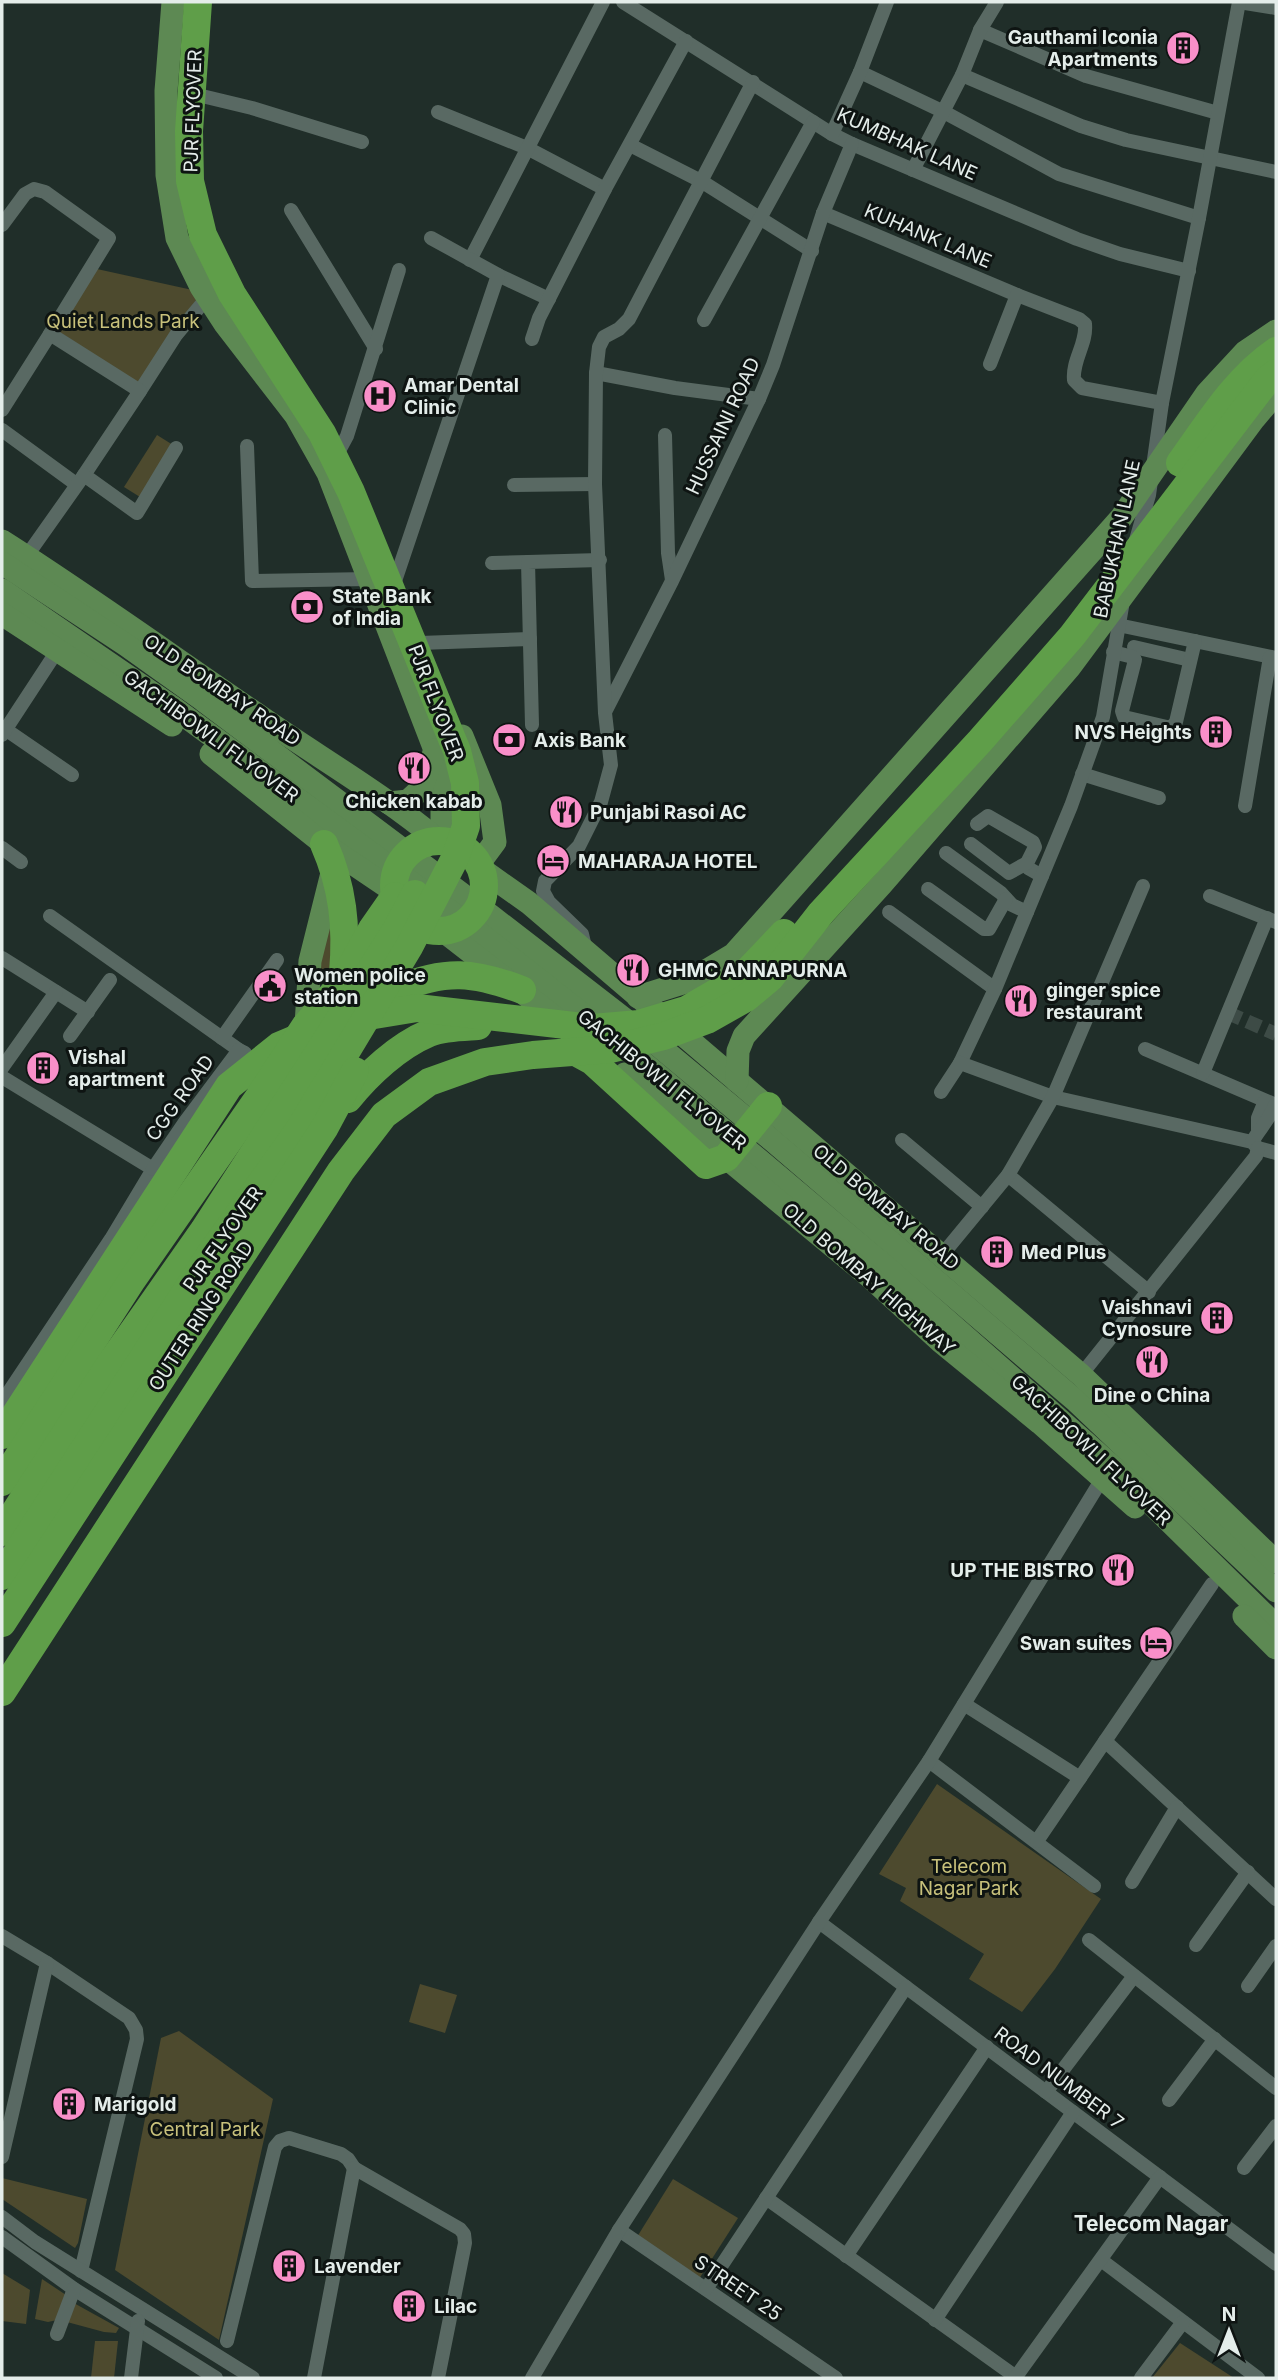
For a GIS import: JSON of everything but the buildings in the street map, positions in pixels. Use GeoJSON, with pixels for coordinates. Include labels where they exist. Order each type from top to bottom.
{"type":"FeatureCollection","features":[{"type":"Feature","properties":{"kind":"highway","name":"PJR FLYOVER"},"geometry":{"type":"LineString","coordinates":[[2,1532],[110,1364],[204,1230],[310,1066],[396,930],[450,827],[452,776],[390,615],[280,383],[230,317],[186,233],[178,185],[177,150],[184,2]]}},
{"type":"Feature","properties":{"kind":"highway","name":"PJR FLYOVER"},"geometry":{"type":"LineString","coordinates":[[2,1576],[209,1256],[299,1130],[409,947],[455,858],[467,826],[465,783],[457,751],[351,492],[322,433],[232,294],[203,235],[190,181],[190,131],[198,2]]}},
{"type":"Feature","properties":{"kind":"highway"},"geometry":{"type":"LineString","coordinates":[[2,1435],[229,1086],[279,1046],[338,1021],[416,1008],[592,1028],[639,1024],[686,1010],[746,973],[1092,586],[1212,419],[1256,365],[1276,351]]}},
{"type":"Feature","properties":{"kind":"highway"},"geometry":{"type":"LineString","coordinates":[[2,1692],[341,1171],[384,1115],[429,1082],[485,1062],[611,1049],[664,1037],[708,1020],[746,998],[770,978],[821,913],[980,741],[1072,636],[1268,379],[1276,373]]}},
{"type":"Feature","properties":{"kind":"highway"},"geometry":{"type":"LineString","coordinates":[[440,841],[464,849],[480,867],[484,892],[475,913],[464,924],[439,931],[421,928],[409,920],[400,909],[395,894],[397,870],[404,859],[414,849],[440,841]]}},
{"type":"Feature","properties":{"kind":"highway"},"geometry":{"type":"LineString","coordinates":[[328,855],[341,895],[345,926],[342,983]]}},
{"type":"Feature","properties":{"kind":"highway"},"geometry":{"type":"LineString","coordinates":[[2,1482],[132,1280],[306,1025],[342,983],[395,894]]}},
{"type":"Feature","properties":{"kind":"highway","name":"OUTER RING ROAD"},"geometry":{"type":"LineString","coordinates":[[2,1623],[325,1128],[398,989],[439,931]]}},
{"type":"Feature","properties":{"kind":"highway"},"geometry":{"type":"LineString","coordinates":[[398,989],[422,979],[456,974],[490,978],[522,990]]}},
{"type":"Feature","properties":{"kind":"highway"},"geometry":{"type":"LineString","coordinates":[[325,1128],[359,1087],[397,1052],[429,1033],[487,1025],[520,1028],[561,1044],[592,1061],[706,1165],[726,1158],[768,1106]]}},
{"type":"Feature","properties":{"kind":"main road"},"geometry":{"type":"LineString","coordinates":[[173,2],[166,90],[167,175],[177,238],[207,296],[225,324],[296,416],[328,473],[435,750],[442,780],[440,841]]}},
{"type":"Feature","properties":{"kind":"main road"},"geometry":{"type":"LineString","coordinates":[[210,2],[202,96],[202,174],[212,230],[234,277],[340,449],[475,764],[490,806],[495,842],[480,867]]}},
{"type":"Feature","properties":{"kind":"main road"},"geometry":{"type":"LineString","coordinates":[[638,997],[689,981],[734,954],[1121,518],[1207,393],[1245,352],[1276,331]]}},
{"type":"Feature","properties":{"kind":"main road"},"geometry":{"type":"LineString","coordinates":[[737,1080],[738,1051],[744,1036],[1111,624],[1254,419],[1276,393]]}},
{"type":"Feature","properties":{"kind":"main road","name":"OLD BOMBAY ROAD"},"geometry":{"type":"LineString","coordinates":[[2,541],[389,803],[440,841]]}},
{"type":"Feature","properties":{"kind":"main road","name":"GACHIBOWLI FLYOVER"},"geometry":{"type":"LineString","coordinates":[[2,563],[203,700],[654,1042],[1075,1400],[1276,1591]]}},
{"type":"Feature","properties":{"kind":"main road","name":"GACHIBOWLI FLYOVER"},"geometry":{"type":"LineString","coordinates":[[2,590],[185,716],[474,929],[633,1054],[886,1266],[1122,1475],[1276,1626]]}},
{"type":"Feature","properties":{"kind":"main road"},"geometry":{"type":"LineString","coordinates":[[2,614],[154,712],[230,768],[328,855],[395,894]]}},
{"type":"Feature","properties":{"kind":"main road"},"geometry":{"type":"LineString","coordinates":[[230,768],[262,718]]}},
{"type":"Feature","properties":{"kind":"main road"},"geometry":{"type":"LineString","coordinates":[[389,803],[408,801],[421,789],[435,750]]}},
{"type":"Feature","properties":{"kind":"main road"},"geometry":{"type":"LineString","coordinates":[[306,1025],[310,961],[328,855]]}},
{"type":"Feature","properties":{"kind":"main road","name":"OLD BOMBAY ROAD"},"geometry":{"type":"LineString","coordinates":[[480,867],[529,903],[1081,1375],[1276,1562]]}},
{"type":"Feature","properties":{"kind":"main road","name":"OLD BOMBAY HIGHWAY"},"geometry":{"type":"LineString","coordinates":[[439,931],[522,990],[870,1277],[940,1341],[1040,1423],[1139,1510],[1276,1648]]}},
{"type":"Feature","properties":{"kind":"street"},"geometry":{"type":"LineString","coordinates":[[470,260],[603,2]]}},
{"type":"Feature","properties":{"kind":"street","name":"KUMBHAK LANE"},"geometry":{"type":"LineString","coordinates":[[623,2],[852,144],[1077,239],[1121,254],[1189,271]]}},
{"type":"Feature","properties":{"kind":"street"},"geometry":{"type":"LineString","coordinates":[[832,134],[887,2]]}},
{"type":"Feature","properties":{"kind":"street"},"geometry":{"type":"LineString","coordinates":[[913,170],[962,75],[980,30],[997,2]]}},
{"type":"Feature","properties":{"kind":"street"},"geometry":{"type":"LineString","coordinates":[[1239,2],[1276,8]]}},
{"type":"Feature","properties":{"kind":"street","name":"BABUKHAN LANE"},"geometry":{"type":"LineString","coordinates":[[941,1092],[960,1063],[995,989],[1042,876],[1102,717],[1114,652],[1111,624],[1128,574],[1149,495],[1162,403],[1239,2]]}},
{"type":"Feature","properties":{"kind":"street"},"geometry":{"type":"LineString","coordinates":[[980,30],[1086,76],[1218,113]]}},
{"type":"Feature","properties":{"kind":"street"},"geometry":{"type":"LineString","coordinates":[[533,339],[539,318],[604,189],[686,41]]}},
{"type":"Feature","properties":{"kind":"street"},"geometry":{"type":"LineString","coordinates":[[860,72],[942,111],[1059,174],[1199,218]]}},
{"type":"Feature","properties":{"kind":"street"},"geometry":{"type":"LineString","coordinates":[[962,75],[1081,126],[1126,140],[1276,172]]}},
{"type":"Feature","properties":{"kind":"street"},"geometry":{"type":"LineString","coordinates":[[586,952],[582,934],[549,902],[543,891],[545,881],[579,846],[601,802],[611,765],[604,712],[595,484],[596,373],[599,347],[604,337],[619,329],[629,319],[753,82]]}},
{"type":"Feature","properties":{"kind":"street"},"geometry":{"type":"LineString","coordinates":[[202,96],[252,108],[362,142]]}},
{"type":"Feature","properties":{"kind":"street"},"geometry":{"type":"LineString","coordinates":[[438,112],[527,148],[604,189]]}},
{"type":"Feature","properties":{"kind":"street"},"geometry":{"type":"LineString","coordinates":[[704,320],[813,122]]}},
{"type":"Feature","properties":{"kind":"street","name":"HUSSAINI ROAD"},"geometry":{"type":"LineString","coordinates":[[604,712],[672,581],[774,365],[823,213],[852,144]]}},
{"type":"Feature","properties":{"kind":"street"},"geometry":{"type":"LineString","coordinates":[[630,145],[763,212],[812,251]]}},
{"type":"Feature","properties":{"kind":"street"},"geometry":{"type":"LineString","coordinates":[[2,225],[25,194],[34,189],[45,192],[109,238],[2,410]]}},
{"type":"Feature","properties":{"kind":"street"},"geometry":{"type":"LineString","coordinates":[[292,210],[376,349]]}},
{"type":"Feature","properties":{"kind":"street","name":"KUHANK LANE"},"geometry":{"type":"LineString","coordinates":[[823,213],[1079,319],[1085,324],[1086,332],[1073,369],[1074,380],[1082,388],[1162,403]]}},
{"type":"Feature","properties":{"kind":"street"},"geometry":{"type":"LineString","coordinates":[[431,238],[498,275],[549,299]]}},
{"type":"Feature","properties":{"kind":"street"},"geometry":{"type":"LineString","coordinates":[[340,449],[347,436],[376,349],[399,270]]}},
{"type":"Feature","properties":{"kind":"street"},"geometry":{"type":"LineString","coordinates":[[395,581],[498,275]]}},
{"type":"Feature","properties":{"kind":"street"},"geometry":{"type":"LineString","coordinates":[[26,557],[176,335],[207,296],[234,277]]}},
{"type":"Feature","properties":{"kind":"street"},"geometry":{"type":"LineString","coordinates":[[990,364],[1017,295]]}},
{"type":"Feature","properties":{"kind":"street"},"geometry":{"type":"LineString","coordinates":[[50,334],[140,391]]}},
{"type":"Feature","properties":{"kind":"street"},"geometry":{"type":"LineString","coordinates":[[596,373],[675,388],[759,399]]}},
{"type":"Feature","properties":{"kind":"street"},"geometry":{"type":"LineString","coordinates":[[2,430],[137,513],[176,448]]}},
{"type":"Feature","properties":{"kind":"street"},"geometry":{"type":"LineString","coordinates":[[665,435],[668,553],[672,581]]}},
{"type":"Feature","properties":{"kind":"street"},"geometry":{"type":"LineString","coordinates":[[247,446],[253,581],[369,579]]}},
{"type":"Feature","properties":{"kind":"street"},"geometry":{"type":"LineString","coordinates":[[514,485],[595,484]]}},
{"type":"Feature","properties":{"kind":"street"},"geometry":{"type":"LineString","coordinates":[[492,563],[600,560]]}},
{"type":"Feature","properties":{"kind":"street"},"geometry":{"type":"LineString","coordinates":[[528,562],[532,725]]}},
{"type":"Feature","properties":{"kind":"street"},"geometry":{"type":"LineString","coordinates":[[1111,624],[1273,657],[1245,806]]}},
{"type":"Feature","properties":{"kind":"street"},"geometry":{"type":"LineString","coordinates":[[421,643],[530,639]]}},
{"type":"Feature","properties":{"kind":"street"},"geometry":{"type":"LineString","coordinates":[[1114,652],[1135,659],[1122,711],[1124,717],[1168,729],[1176,722],[1195,641]]}},
{"type":"Feature","properties":{"kind":"street"},"geometry":{"type":"LineString","coordinates":[[1134,647],[1190,660]]}},
{"type":"Feature","properties":{"kind":"street"},"geometry":{"type":"LineString","coordinates":[[57,651],[3,731],[72,775]]}},
{"type":"Feature","properties":{"kind":"street"},"geometry":{"type":"LineString","coordinates":[[1082,774],[1160,798]]}},
{"type":"Feature","properties":{"kind":"street"},"geometry":{"type":"LineString","coordinates":[[971,844],[1009,873],[1027,863],[1035,847],[1033,842],[988,816],[977,824]]}},
{"type":"Feature","properties":{"kind":"street"},"geometry":{"type":"LineString","coordinates":[[2,848],[21,862]]}},
{"type":"Feature","properties":{"kind":"street"},"geometry":{"type":"LineString","coordinates":[[946,853],[1002,893],[1012,905],[1027,912]]}},
{"type":"Feature","properties":{"kind":"street"},"geometry":{"type":"LineString","coordinates":[[1027,863],[1028,868],[1042,876]]}},
{"type":"Feature","properties":{"kind":"street"},"geometry":{"type":"LineString","coordinates":[[942,1255],[1008,1175],[1053,1097],[1143,886]]}},
{"type":"Feature","properties":{"kind":"street"},"geometry":{"type":"LineString","coordinates":[[928,890],[985,929],[989,929],[1006,899]]}},
{"type":"Feature","properties":{"kind":"street"},"geometry":{"type":"LineString","coordinates":[[1203,1073],[1272,920],[1210,896]]}},
{"type":"Feature","properties":{"kind":"street"},"geometry":{"type":"LineString","coordinates":[[889,912],[995,989]]}},
{"type":"Feature","properties":{"kind":"street"},"geometry":{"type":"LineString","coordinates":[[50,916],[239,1051]]}},
{"type":"Feature","properties":{"kind":"street"},"geometry":{"type":"LineString","coordinates":[[2,958],[88,1012]]}},
{"type":"Feature","properties":{"kind":"street"},"geometry":{"type":"LineString","coordinates":[[222,1038],[277,960]]}},
{"type":"Feature","properties":{"kind":"street"},"geometry":{"type":"LineString","coordinates":[[69,1037],[110,979]]}},
{"type":"Feature","properties":{"kind":"street"},"geometry":{"type":"LineString","coordinates":[[2,1068],[56,992]]}},
{"type":"Feature","properties":{"kind":"street"},"geometry":{"type":"LineString","coordinates":[[1081,1375],[1256,1156],[1256,1140],[1265,1126],[1272,1104],[1145,1049]]}},
{"type":"Feature","properties":{"kind":"street","name":"CGG ROAD"},"geometry":{"type":"LineString","coordinates":[[2,1402],[111,1239],[153,1169],[239,1051],[278,1069]]}},
{"type":"Feature","properties":{"kind":"street"},"geometry":{"type":"LineString","coordinates":[[960,1063],[1053,1097],[1256,1140],[1276,1153]]}},
{"type":"Feature","properties":{"kind":"street"},"geometry":{"type":"LineString","coordinates":[[2,1077],[153,1169]]}},
{"type":"Feature","properties":{"kind":"street"},"geometry":{"type":"LineString","coordinates":[[902,1140],[982,1207]]}},
{"type":"Feature","properties":{"kind":"street"},"geometry":{"type":"LineString","coordinates":[[1008,1175],[1149,1292]]}},
{"type":"Feature","properties":{"kind":"street"},"geometry":{"type":"LineString","coordinates":[[532,2378],[619,2230],[819,1922],[929,1761],[1102,1479]]}},
{"type":"Feature","properties":{"kind":"street"},"geometry":{"type":"LineString","coordinates":[[1037,1841],[1212,1584]]}},
{"type":"Feature","properties":{"kind":"street"},"geometry":{"type":"LineString","coordinates":[[964,1704],[1080,1779]]}},
{"type":"Feature","properties":{"kind":"street"},"geometry":{"type":"LineString","coordinates":[[1105,1741],[1276,1899]]}},
{"type":"Feature","properties":{"kind":"street"},"geometry":{"type":"LineString","coordinates":[[929,1761],[1094,1886]]}},
{"type":"Feature","properties":{"kind":"street"},"geometry":{"type":"LineString","coordinates":[[1132,1882],[1177,1807]]}},
{"type":"Feature","properties":{"kind":"street"},"geometry":{"type":"LineString","coordinates":[[1196,1945],[1248,1872]]}},
{"type":"Feature","properties":{"kind":"street","name":"ROAD NUMBER 7"},"geometry":{"type":"LineString","coordinates":[[819,1922],[1276,2264]]}},
{"type":"Feature","properties":{"kind":"street"},"geometry":{"type":"LineString","coordinates":[[2,1936],[129,2018],[136,2030],[137,2039],[81,2271]]}},
{"type":"Feature","properties":{"kind":"street"},"geometry":{"type":"LineString","coordinates":[[1089,1940],[1276,2088]]}},
{"type":"Feature","properties":{"kind":"street"},"geometry":{"type":"LineString","coordinates":[[1248,1986],[1276,1946]]}},
{"type":"Feature","properties":{"kind":"street"},"geometry":{"type":"LineString","coordinates":[[2,2157],[47,1963]]}},
{"type":"Feature","properties":{"kind":"street"},"geometry":{"type":"LineString","coordinates":[[1046,2092],[1134,1976]]}},
{"type":"Feature","properties":{"kind":"street"},"geometry":{"type":"LineString","coordinates":[[706,2289],[906,1987]]}},
{"type":"Feature","properties":{"kind":"street"},"geometry":{"type":"LineString","coordinates":[[1168,2100],[1215,2039]]}},
{"type":"Feature","properties":{"kind":"street"},"geometry":{"type":"LineString","coordinates":[[846,2256],[987,2048]]}},
{"type":"Feature","properties":{"kind":"street"},"geometry":{"type":"LineString","coordinates":[[935,2320],[1073,2112]]}},
{"type":"Feature","properties":{"kind":"street"},"geometry":{"type":"LineString","coordinates":[[1244,2168],[1276,2126]]}},
{"type":"Feature","properties":{"kind":"street"},"geometry":{"type":"LineString","coordinates":[[227,2341],[275,2147],[280,2141],[289,2138],[341,2154],[354,2168],[460,2229],[464,2234],[465,2243],[438,2378]]}},
{"type":"Feature","properties":{"kind":"street"},"geometry":{"type":"LineString","coordinates":[[314,2378],[354,2168]]}},
{"type":"Feature","properties":{"kind":"street"},"geometry":{"type":"LineString","coordinates":[[766,2198],[1016,2378],[1160,2177]]}},
{"type":"Feature","properties":{"kind":"street"},"geometry":{"type":"LineString","coordinates":[[2,2217],[35,2242],[253,2378]]}},
{"type":"Feature","properties":{"kind":"street","name":"STREET 25"},"geometry":{"type":"LineString","coordinates":[[619,2230],[836,2378]]}},
{"type":"Feature","properties":{"kind":"street"},"geometry":{"type":"LineString","coordinates":[[2,2237],[74,2289],[218,2378],[225,2361]]}},
{"type":"Feature","properties":{"kind":"street"},"geometry":{"type":"LineString","coordinates":[[1101,2260],[1258,2378]]}},
{"type":"Feature","properties":{"kind":"street"},"geometry":{"type":"LineString","coordinates":[[57,2334],[74,2289]]}},
{"type":"Feature","properties":{"kind":"street"},"geometry":{"type":"LineString","coordinates":[[131,2378],[141,2308]]}},
{"type":"Feature","properties":{"kind":"street"},"geometry":{"type":"LineString","coordinates":[[1141,2378],[1183,2322]]}},
{"type":"Feature","properties":{"kind":"green space","name":"Quiet Lands Park"},"geometry":{"type":"Polygon","coordinates":[[[97,269],[197,291],[199,296],[138,384],[58,331],[97,269]]]}},
{"type":"Feature","properties":{"kind":"green space"},"geometry":{"type":"Polygon","coordinates":[[[157,435],[173,445],[140,497],[124,487],[157,435]]]}},
{"type":"Feature","properties":{"kind":"green space"},"geometry":{"type":"Polygon","coordinates":[[[333,898],[332,963],[323,981],[315,983],[333,898]]]}},
{"type":"Feature","properties":{"kind":"green space","name":"Telecom Nagar Park"},"geometry":{"type":"Polygon","coordinates":[[[937,1784],[1101,1899],[1055,1969],[1022,2012],[969,1979],[984,1954],[900,1901],[906,1888],[879,1874],[937,1784]]]}},
{"type":"Feature","properties":{"kind":"green space"},"geometry":{"type":"Polygon","coordinates":[[[420,1984],[457,1995],[445,2033],[409,2022],[420,1984]]]}},
{"type":"Feature","properties":{"kind":"green space","name":"Central Park"},"geometry":{"type":"Polygon","coordinates":[[[179,2031],[273,2099],[219,2340],[115,2270],[161,2038],[179,2031]]]}},
{"type":"Feature","properties":{"kind":"green space"},"geometry":{"type":"Polygon","coordinates":[[[2,2178],[87,2199],[75,2248],[2,2199],[2,2178]]]}},
{"type":"Feature","properties":{"kind":"green space"},"geometry":{"type":"Polygon","coordinates":[[[673,2179],[738,2218],[699,2279],[637,2237],[673,2179]]]}},
{"type":"Feature","properties":{"kind":"green space"},"geometry":{"type":"Polygon","coordinates":[[[2,2273],[30,2290],[26,2324],[2,2321],[2,2273]]]}},
{"type":"Feature","properties":{"kind":"green space"},"geometry":{"type":"Polygon","coordinates":[[[42,2279],[66,2295],[57,2320],[48,2322],[35,2319],[42,2279]]]}},
{"type":"Feature","properties":{"kind":"green space"},"geometry":{"type":"Polygon","coordinates":[[[72,2302],[119,2328],[116,2333],[67,2322],[72,2302]]]}},
{"type":"Feature","properties":{"kind":"green space"},"geometry":{"type":"Polygon","coordinates":[[[95,2341],[118,2341],[114,2378],[91,2378],[95,2341]]]}},
{"type":"Feature","properties":{"kind":"green space"},"geometry":{"type":"Polygon","coordinates":[[[1180,2343],[1234,2378],[1152,2378],[1180,2343]]]}},
{"type":"Feature","properties":{"kind":"tunnel"},"geometry":{"type":"LineString","coordinates":[[1228,1013],[1276,1034]]}},
{"type":"Feature","properties":{"kind":"place","name":"Gauthami Iconia Apartments"},"geometry":{"type":"Point","coordinates":[1183,48]}},
{"type":"Feature","properties":{"kind":"place","name":"Amar Dental Clinic"},"geometry":{"type":"Point","coordinates":[380,396]}},
{"type":"Feature","properties":{"kind":"place","name":"State Bank of India"},"geometry":{"type":"Point","coordinates":[307,607]}},
{"type":"Feature","properties":{"kind":"place","name":"NVS Heights"},"geometry":{"type":"Point","coordinates":[1216,732]}},
{"type":"Feature","properties":{"kind":"place","name":"Axis Bank"},"geometry":{"type":"Point","coordinates":[509,740]}},
{"type":"Feature","properties":{"kind":"place","name":"Chicken kabab"},"geometry":{"type":"Point","coordinates":[414,768]}},
{"type":"Feature","properties":{"kind":"place","name":"Punjabi Rasoi AC"},"geometry":{"type":"Point","coordinates":[566,812]}},
{"type":"Feature","properties":{"kind":"place","name":"MAHARAJA HOTEL"},"geometry":{"type":"Point","coordinates":[553,861]}},
{"type":"Feature","properties":{"kind":"place","name":"GHMC ANNAPURNA"},"geometry":{"type":"Point","coordinates":[633,970]}},
{"type":"Feature","properties":{"kind":"place","name":"Women police station"},"geometry":{"type":"Point","coordinates":[270,986]}},
{"type":"Feature","properties":{"kind":"place","name":"ginger spice restaurant"},"geometry":{"type":"Point","coordinates":[1021,1001]}},
{"type":"Feature","properties":{"kind":"place","name":"Vishal apartment"},"geometry":{"type":"Point","coordinates":[43,1068]}},
{"type":"Feature","properties":{"kind":"place","name":"Med Plus"},"geometry":{"type":"Point","coordinates":[997,1252]}},
{"type":"Feature","properties":{"kind":"place","name":"Vaishnavi Cynosure"},"geometry":{"type":"Point","coordinates":[1217,1318]}},
{"type":"Feature","properties":{"kind":"place","name":"Dine o China"},"geometry":{"type":"Point","coordinates":[1152,1362]}},
{"type":"Feature","properties":{"kind":"place","name":"UP THE BISTRO"},"geometry":{"type":"Point","coordinates":[1118,1570]}},
{"type":"Feature","properties":{"kind":"place","name":"Swan suites"},"geometry":{"type":"Point","coordinates":[1156,1643]}},
{"type":"Feature","properties":{"kind":"place","name":"Marigold"},"geometry":{"type":"Point","coordinates":[69,2104]}},
{"type":"Feature","properties":{"kind":"place","name":"Lavender"},"geometry":{"type":"Point","coordinates":[289,2266]}},
{"type":"Feature","properties":{"kind":"place","name":"Lilac"},"geometry":{"type":"Point","coordinates":[409,2306]}},
{"type":"Feature","properties":{"kind":"district","name":"Telecom Nagar"},"geometry":{"type":"Point","coordinates":[1151,2223]}}]}
